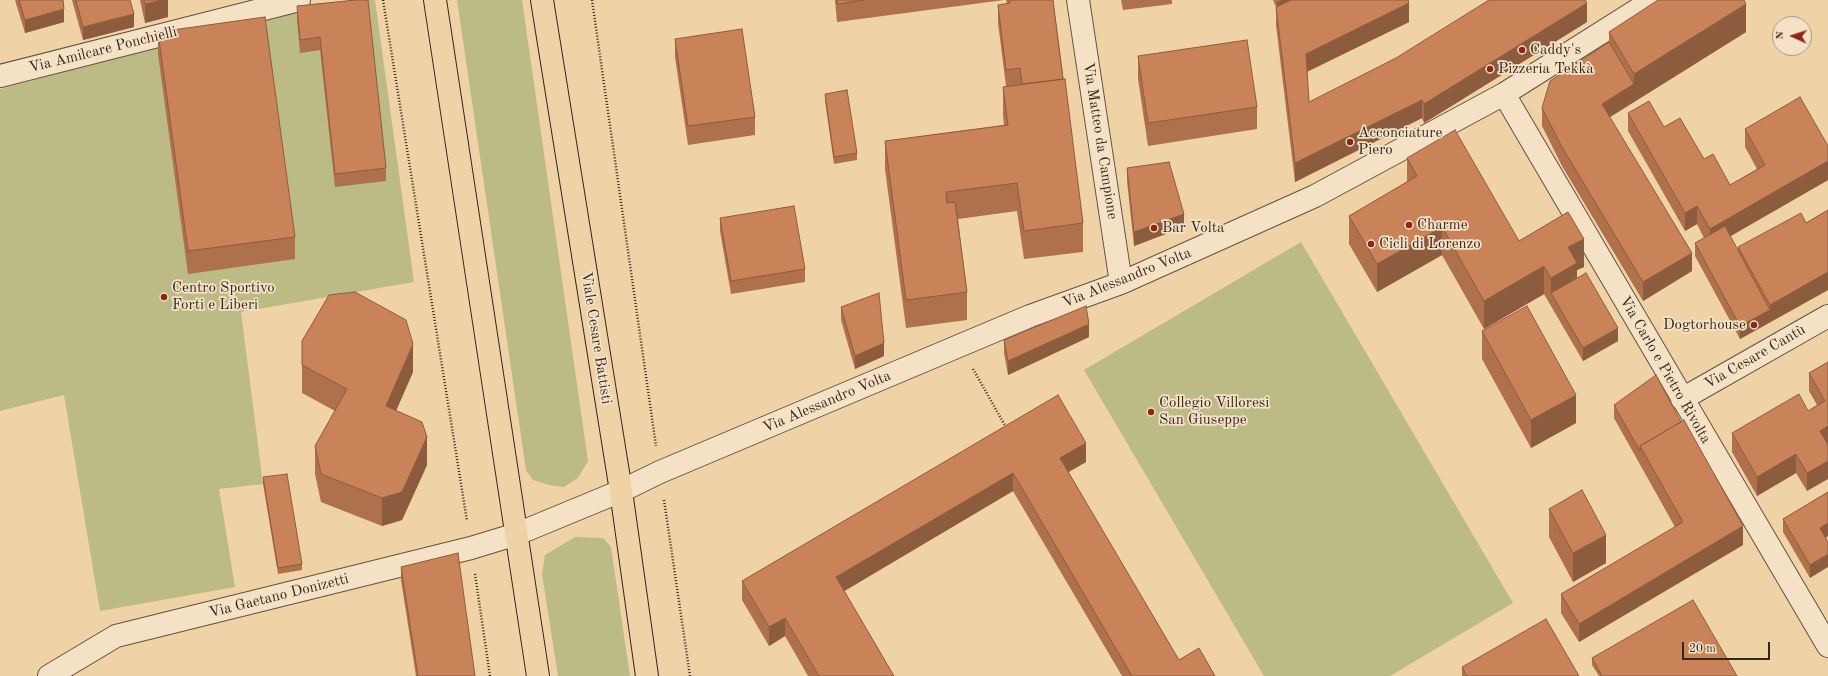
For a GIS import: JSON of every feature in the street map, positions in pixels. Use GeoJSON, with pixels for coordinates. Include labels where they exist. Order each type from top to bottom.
{"type":"FeatureCollection","features":[{"type":"Feature","properties":{"kind":"main road"},"geometry":{"type":"LineString","coordinates":[[436,0],[538,676]]}},
{"type":"Feature","properties":{"kind":"main road","name":"Viale Cesare Battisti"},"geometry":{"type":"LineString","coordinates":[[542,0],[621,491],[648,676]]}},
{"type":"Feature","properties":{"kind":"street","name":"Via Amilcare Ponchielli"},"geometry":{"type":"LineString","coordinates":[[0,76],[299,0]]}},
{"type":"Feature","properties":{"kind":"street","name":"Via Matteo da Campione"},"geometry":{"type":"LineString","coordinates":[[1078,0],[1121,283]]}},
{"type":"Feature","properties":{"kind":"street","name":"Via Alessandro Volta"},"geometry":{"type":"LineString","coordinates":[[517,534],[1030,316],[1121,283],[1315,196],[1504,94],[1653,0]]}},
{"type":"Feature","properties":{"kind":"street","name":"Via Carlo e Pietro Rivolta"},"geometry":{"type":"LineString","coordinates":[[1504,94],[1828,646]]}},
{"type":"Feature","properties":{"kind":"street","name":"Via Cesare Cantù"},"geometry":{"type":"LineString","coordinates":[[1682,399],[1828,316]]}},
{"type":"Feature","properties":{"kind":"street","name":"Via Gaetano Donizetti"},"geometry":{"type":"LineString","coordinates":[[49,676],[116,636],[471,548],[517,534]]}},
{"type":"Feature","properties":{"kind":"path"},"geometry":{"type":"LineString","coordinates":[[384,0],[490,676]]}},
{"type":"Feature","properties":{"kind":"path"},"geometry":{"type":"LineString","coordinates":[[592,0],[690,676]]}},
{"type":"Feature","properties":{"kind":"path"},"geometry":{"type":"LineString","coordinates":[[972,366],[1009,433]]}},
{"type":"Feature","properties":{"kind":"shaded area","name":"Centro Sportivo Forti e Liberi"},"geometry":{"type":"Polygon","coordinates":[[[355,0],[375,0],[414,282],[241,312],[263,484],[219,489],[235,587],[100,611],[64,395],[0,411],[0,89],[151,49],[152,43],[355,0]]]}},
{"type":"Feature","properties":{"kind":"shaded area"},"geometry":{"type":"Polygon","coordinates":[[[457,0],[522,0],[588,461],[578,478],[564,487],[549,485],[533,480],[526,470],[457,0]]]}},
{"type":"Feature","properties":{"kind":"shaded area"},"geometry":{"type":"Polygon","coordinates":[[[1301,242],[1513,603],[1390,676],[1264,676],[1084,370],[1301,242]]]}},
{"type":"Feature","properties":{"kind":"shaded area"},"geometry":{"type":"Polygon","coordinates":[[[575,537],[603,538],[611,547],[630,676],[558,676],[542,574],[545,555],[575,537]]]}},
{"type":"Feature","properties":{"kind":"building"},"geometry":{"type":"Polygon","coordinates":[[[19,0],[63,0],[64,9],[25,20],[19,0]]]}},
{"type":"Feature","properties":{"kind":"building"},"geometry":{"type":"Polygon","coordinates":[[[76,0],[130,0],[134,14],[83,27],[76,0]]]}},
{"type":"Feature","properties":{"kind":"building"},"geometry":{"type":"Polygon","coordinates":[[[144,0],[163,0],[145,4],[144,0]]]}},
{"type":"Feature","properties":{"kind":"building"},"geometry":{"type":"Polygon","coordinates":[[[368,0],[386,168],[335,174],[320,37],[300,40],[297,6],[368,0]]]}},
{"type":"Feature","properties":{"kind":"building"},"geometry":{"type":"Polygon","coordinates":[[[837,0],[864,0],[837,4],[837,0]]]}},
{"type":"Feature","properties":{"kind":"building"},"geometry":{"type":"Polygon","coordinates":[[[1009,0],[1053,0],[1063,79],[1022,84],[1020,68],[1006,70],[998,5],[1010,3],[1009,0]]]}},
{"type":"Feature","properties":{"kind":"building"},"geometry":{"type":"Polygon","coordinates":[[[1291,0],[1408,0],[1409,3],[1306,54],[1309,102],[1396,58],[1489,0],[1585,0],[1587,3],[1424,104],[1422,100],[1295,163],[1276,7],[1291,0]]]}},
{"type":"Feature","properties":{"kind":"building"},"geometry":{"type":"Polygon","coordinates":[[[1658,0],[1744,0],[1746,4],[1634,74],[1609,32],[1658,0]]]}},
{"type":"Feature","properties":{"kind":"building"},"geometry":{"type":"Polygon","coordinates":[[[265,17],[295,237],[188,251],[158,32],[265,17]]]}},
{"type":"Feature","properties":{"kind":"building"},"geometry":{"type":"Polygon","coordinates":[[[742,29],[755,117],[688,126],[675,39],[742,29]]]}},
{"type":"Feature","properties":{"kind":"building"},"geometry":{"type":"Polygon","coordinates":[[[1247,40],[1257,107],[1148,123],[1138,56],[1247,40]]]}},
{"type":"Feature","properties":{"kind":"building"},"geometry":{"type":"Polygon","coordinates":[[[1609,42],[1634,84],[1602,104],[1692,253],[1643,282],[1562,147],[1542,108],[1550,81],[1609,42]]]}},
{"type":"Feature","properties":{"kind":"building"},"geometry":{"type":"Polygon","coordinates":[[[1065,79],[1083,223],[1024,231],[1017,183],[946,192],[947,203],[955,202],[967,292],[906,300],[885,141],[1008,125],[1003,87],[1065,79]]]}},
{"type":"Feature","properties":{"kind":"building"},"geometry":{"type":"Polygon","coordinates":[[[847,90],[857,153],[834,157],[825,94],[847,90]]]}},
{"type":"Feature","properties":{"kind":"building"},"geometry":{"type":"Polygon","coordinates":[[[1800,97],[1828,146],[1828,161],[1710,229],[1697,206],[1685,213],[1628,113],[1649,101],[1664,127],[1680,118],[1704,159],[1713,154],[1730,185],[1765,165],[1745,129],[1800,97]]]}},
{"type":"Feature","properties":{"kind":"building"},"geometry":{"type":"Polygon","coordinates":[[[1455,130],[1519,241],[1568,212],[1584,239],[1568,247],[1577,263],[1551,278],[1544,266],[1484,301],[1442,227],[1377,264],[1349,216],[1417,176],[1407,158],[1455,130]]]}},
{"type":"Feature","properties":{"kind":"building"},"geometry":{"type":"Polygon","coordinates":[[[1169,162],[1184,214],[1134,232],[1127,168],[1169,162]]]}},
{"type":"Feature","properties":{"kind":"building"},"geometry":{"type":"Polygon","coordinates":[[[794,206],[805,269],[731,281],[720,218],[794,206]]]}},
{"type":"Feature","properties":{"kind":"building"},"geometry":{"type":"Polygon","coordinates":[[[1828,210],[1828,272],[1770,305],[1738,247],[1801,213],[1806,223],[1828,210]]]}},
{"type":"Feature","properties":{"kind":"building"},"geometry":{"type":"Polygon","coordinates":[[[1725,226],[1770,310],[1740,326],[1695,243],[1725,226]]]}},
{"type":"Feature","properties":{"kind":"building"},"geometry":{"type":"Polygon","coordinates":[[[1586,273],[1618,328],[1583,348],[1551,293],[1586,273]]]}},
{"type":"Feature","properties":{"kind":"building"},"geometry":{"type":"Polygon","coordinates":[[[355,292],[406,320],[413,344],[386,406],[422,422],[427,437],[402,492],[382,498],[321,474],[315,446],[347,389],[302,365],[302,341],[329,295],[355,292]]]}},
{"type":"Feature","properties":{"kind":"building"},"geometry":{"type":"Polygon","coordinates":[[[879,293],[884,343],[855,356],[841,307],[879,293]]]}},
{"type":"Feature","properties":{"kind":"building"},"geometry":{"type":"Polygon","coordinates":[[[1086,306],[1089,324],[1008,361],[1004,340],[1086,306]]]}},
{"type":"Feature","properties":{"kind":"building"},"geometry":{"type":"Polygon","coordinates":[[[1527,306],[1576,395],[1531,420],[1482,331],[1527,306]]]}},
{"type":"Feature","properties":{"kind":"building"},"geometry":{"type":"Polygon","coordinates":[[[1828,362],[1828,426],[1820,431],[1828,445],[1828,461],[1807,473],[1796,454],[1757,477],[1732,433],[1799,394],[1808,411],[1825,401],[1809,373],[1828,362]]]}},
{"type":"Feature","properties":{"kind":"building"},"geometry":{"type":"Polygon","coordinates":[[[1656,375],[1681,422],[1640,446],[1640,451],[1614,405],[1656,375]]]}},
{"type":"Feature","properties":{"kind":"building"},"geometry":{"type":"Polygon","coordinates":[[[1058,395],[1086,443],[1060,458],[1179,660],[1199,648],[1215,676],[1132,676],[1013,473],[836,577],[894,676],[819,676],[785,618],[769,627],[742,581],[1058,395]]]}},
{"type":"Feature","properties":{"kind":"building"},"geometry":{"type":"Polygon","coordinates":[[[1684,420],[1743,526],[1579,624],[1561,594],[1683,522],[1640,446],[1684,420]]]}},
{"type":"Feature","properties":{"kind":"building"},"geometry":{"type":"Polygon","coordinates":[[[287,474],[302,564],[278,568],[263,477],[287,474]]]}},
{"type":"Feature","properties":{"kind":"building"},"geometry":{"type":"Polygon","coordinates":[[[1582,490],[1606,535],[1573,553],[1549,509],[1582,490]]]}},
{"type":"Feature","properties":{"kind":"building"},"geometry":{"type":"Polygon","coordinates":[[[1828,492],[1828,523],[1820,528],[1828,542],[1828,554],[1810,565],[1783,519],[1828,492]]]}},
{"type":"Feature","properties":{"kind":"building"},"geometry":{"type":"Polygon","coordinates":[[[458,553],[475,676],[418,676],[401,567],[458,553]]]}},
{"type":"Feature","properties":{"kind":"building"},"geometry":{"type":"Polygon","coordinates":[[[1693,600],[1737,676],[1602,676],[1592,658],[1693,600]]]}},
{"type":"Feature","properties":{"kind":"building"},"geometry":{"type":"Polygon","coordinates":[[[1546,619],[1579,676],[1467,676],[1462,667],[1546,619]]]}},
{"type":"Feature","properties":{"kind":"place","name":"Caddy's"},"geometry":{"type":"Point","coordinates":[1522,50]}},
{"type":"Feature","properties":{"kind":"place","name":"Pizzeria Tekkà"},"geometry":{"type":"Point","coordinates":[1490,69]}},
{"type":"Feature","properties":{"kind":"place","name":"Acconciature Piero"},"geometry":{"type":"Point","coordinates":[1350,142]}},
{"type":"Feature","properties":{"kind":"place","name":"Charme"},"geometry":{"type":"Point","coordinates":[1409,225]}},
{"type":"Feature","properties":{"kind":"place","name":"Bar Volta"},"geometry":{"type":"Point","coordinates":[1154,228]}},
{"type":"Feature","properties":{"kind":"place","name":"Cicli di Lorenzo"},"geometry":{"type":"Point","coordinates":[1371,244]}},
{"type":"Feature","properties":{"kind":"place","name":"Centro Sportivo Forti e Liberi"},"geometry":{"type":"Point","coordinates":[164,297]}},
{"type":"Feature","properties":{"kind":"place","name":"Dogtorhouse"},"geometry":{"type":"Point","coordinates":[1754,325]}},
{"type":"Feature","properties":{"kind":"place","name":"Collegio Villoresi San Giuseppe"},"geometry":{"type":"Point","coordinates":[1151,412]}}]}
